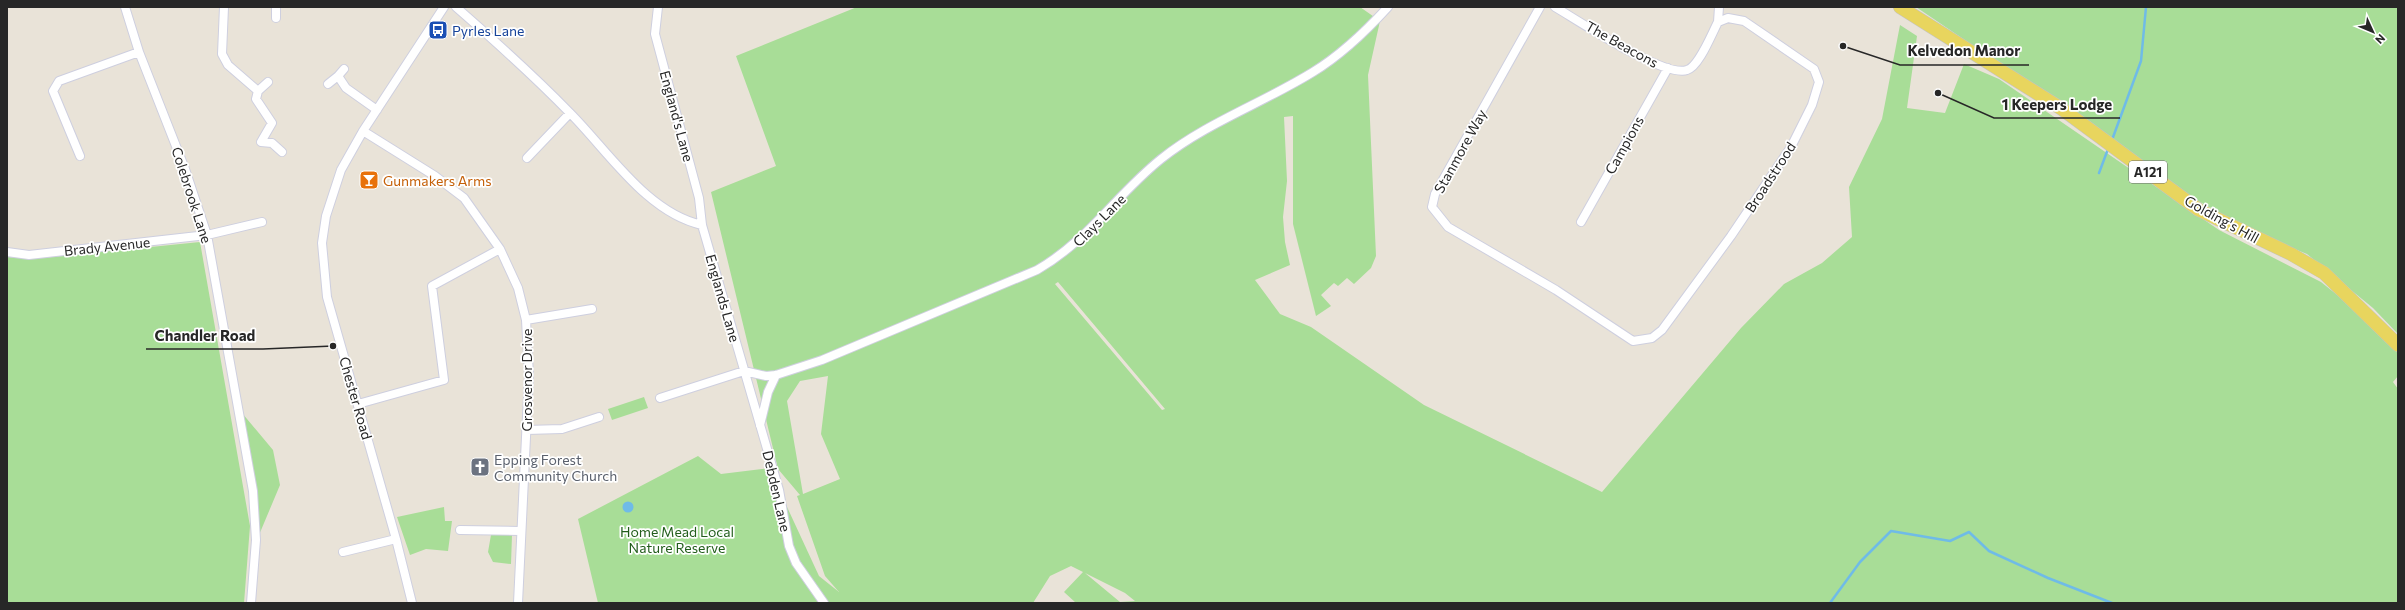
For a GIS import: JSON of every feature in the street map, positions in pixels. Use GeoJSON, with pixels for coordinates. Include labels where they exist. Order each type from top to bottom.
{"type":"FeatureCollection","features":[{"type":"Feature","properties":{"kind":"main road","name":"Golding's Hill"},"geometry":{"type":"LineString","coordinates":[[1900,7],[2062,109],[2199,210],[2291,254],[2324,273],[2398,345]]}},
{"type":"Feature","properties":{"kind":"street","name":"Colebrook Lane"},"geometry":{"type":"LineString","coordinates":[[124,7],[139,52],[185,169],[207,235],[253,491],[256,540],[251,603]]}},
{"type":"Feature","properties":{"kind":"street"},"geometry":{"type":"LineString","coordinates":[[224,7],[222,54],[228,65],[258,91]]}},
{"type":"Feature","properties":{"kind":"street"},"geometry":{"type":"LineString","coordinates":[[276,7],[276,18]]}},
{"type":"Feature","properties":{"kind":"street","name":"Chester Road"},"geometry":{"type":"LineString","coordinates":[[412,603],[396,539],[327,297],[322,243],[332,193],[340,170],[363,131],[444,7]]}},
{"type":"Feature","properties":{"kind":"street"},"geometry":{"type":"LineString","coordinates":[[456,7],[570,113],[646,195],[676,217],[702,225]]}},
{"type":"Feature","properties":{"kind":"street","name":"England's Lane"},"geometry":{"type":"LineString","coordinates":[[658,7],[655,34],[699,198],[702,225]]}},
{"type":"Feature","properties":{"kind":"street","name":"Clays Lane"},"geometry":{"type":"LineString","coordinates":[[744,371],[766,376],[776,375],[822,360],[1037,270],[1060,257],[1086,234],[1161,159],[1199,133],[1314,72],[1367,30],[1388,7]]}},
{"type":"Feature","properties":{"kind":"street","name":"Stanmore Way"},"geometry":{"type":"LineString","coordinates":[[1540,7],[1435,194],[1432,207],[1448,227],[1556,290]]}},
{"type":"Feature","properties":{"kind":"street","name":"The Beacons"},"geometry":{"type":"LineString","coordinates":[[1555,7],[1657,66],[1668,68]]}},
{"type":"Feature","properties":{"kind":"street"},"geometry":{"type":"LineString","coordinates":[[1668,68],[1677,72],[1688,70],[1698,60],[1718,22],[1718,7]]}},
{"type":"Feature","properties":{"kind":"street","name":"Broadstrood"},"geometry":{"type":"LineString","coordinates":[[1556,290],[1633,341],[1652,338],[1662,330],[1731,236],[1791,147],[1812,105],[1819,82],[1814,69],[1744,21],[1728,18],[1718,22]]}},
{"type":"Feature","properties":{"kind":"street"},"geometry":{"type":"LineString","coordinates":[[80,156],[52,91],[59,81],[139,52]]}},
{"type":"Feature","properties":{"kind":"street","name":"Campions"},"geometry":{"type":"LineString","coordinates":[[1581,222],[1668,68]]}},
{"type":"Feature","properties":{"kind":"street"},"geometry":{"type":"LineString","coordinates":[[328,84],[344,70]]}},
{"type":"Feature","properties":{"kind":"street"},"geometry":{"type":"LineString","coordinates":[[338,76],[346,88],[377,110]]}},
{"type":"Feature","properties":{"kind":"street"},"geometry":{"type":"LineString","coordinates":[[268,82],[258,91],[258,103],[272,123],[261,142],[272,143],[282,152]]}},
{"type":"Feature","properties":{"kind":"street"},"geometry":{"type":"LineString","coordinates":[[527,158],[570,113]]}},
{"type":"Feature","properties":{"kind":"street","name":"Grosvenor Drive"},"geometry":{"type":"LineString","coordinates":[[363,131],[435,176],[464,198],[500,249],[518,288],[526,320],[529,375],[520,531],[518,603]]}},
{"type":"Feature","properties":{"kind":"street","name":"Brady Avenue"},"geometry":{"type":"LineString","coordinates":[[7,252],[30,255],[207,235],[262,222]]}},
{"type":"Feature","properties":{"kind":"street","name":"Englands Lane"},"geometry":{"type":"LineString","coordinates":[[702,225],[744,371]]}},
{"type":"Feature","properties":{"kind":"street"},"geometry":{"type":"LineString","coordinates":[[358,404],[444,380],[432,286],[500,249]]}},
{"type":"Feature","properties":{"kind":"street"},"geometry":{"type":"LineString","coordinates":[[526,320],[592,309]]}},
{"type":"Feature","properties":{"kind":"street"},"geometry":{"type":"LineString","coordinates":[[660,398],[744,371]]}},
{"type":"Feature","properties":{"kind":"street","name":"Debden Lane"},"geometry":{"type":"LineString","coordinates":[[744,371],[779,490],[789,546],[796,563],[824,603]]}},
{"type":"Feature","properties":{"kind":"street"},"geometry":{"type":"LineString","coordinates":[[760,425],[768,392],[776,375]]}},
{"type":"Feature","properties":{"kind":"street"},"geometry":{"type":"LineString","coordinates":[[526,430],[562,429],[599,417]]}},
{"type":"Feature","properties":{"kind":"street"},"geometry":{"type":"LineString","coordinates":[[460,530],[520,531]]}},
{"type":"Feature","properties":{"kind":"street"},"geometry":{"type":"LineString","coordinates":[[343,552],[396,539]]}},
{"type":"Feature","properties":{"kind":"green space","name":"Home Mead Local Nature Reserve"},"geometry":{"type":"Polygon","coordinates":[[[857,7],[1360,7],[1380,21],[1368,75],[1376,256],[1371,268],[1354,284],[1347,278],[1338,286],[1334,283],[1321,295],[1331,306],[1316,316],[1293,224],[1293,116],[1284,117],[1287,181],[1283,217],[1285,242],[1290,265],[1255,280],[1280,314],[1311,327],[1424,405],[1602,492],[1741,328],[1784,284],[1822,263],[1852,237],[1849,187],[1882,119],[1900,25],[1917,36],[1907,108],[1945,113],[1964,64],[1999,79],[2219,230],[2321,282],[2356,310],[2398,353],[2398,376],[2393,382],[2398,389],[2398,603],[1076,603],[1064,592],[1083,572],[1071,566],[1050,576],[1033,603],[598,603],[578,519],[698,456],[721,474],[769,468],[819,576],[839,592],[825,576],[797,496],[800,495],[778,469],[711,192],[776,166],[736,56],[857,7]],[[1058,282],[1055,284],[1162,410],[1165,409],[1058,282]],[[828,376],[800,381],[787,401],[803,494],[840,479],[821,434],[828,376]],[[1085,573],[1120,602],[1135,601],[1125,593],[1085,573]]]}},
{"type":"Feature","properties":{"kind":"green space"},"geometry":{"type":"Polygon","coordinates":[[[1916,7],[2398,7],[2398,334],[2373,308],[2307,254],[2267,238],[2185,194],[2064,107],[1916,7]]]}},
{"type":"Feature","properties":{"kind":"green space"},"geometry":{"type":"Polygon","coordinates":[[[200,242],[250,526],[244,603],[7,603],[7,257],[32,259],[200,242]]]}},
{"type":"Feature","properties":{"kind":"green space"},"geometry":{"type":"Polygon","coordinates":[[[644,397],[648,408],[612,420],[608,409],[644,397]]]}},
{"type":"Feature","properties":{"kind":"green space"},"geometry":{"type":"Polygon","coordinates":[[[242,413],[273,450],[280,485],[259,535],[242,413]]]}},
{"type":"Feature","properties":{"kind":"green space"},"geometry":{"type":"Polygon","coordinates":[[[444,507],[445,521],[452,521],[448,551],[426,549],[410,555],[397,517],[444,507]]]}},
{"type":"Feature","properties":{"kind":"green space"},"geometry":{"type":"Polygon","coordinates":[[[491,535],[512,535],[511,564],[493,562],[488,552],[491,535]]]}},
{"type":"Feature","properties":{"kind":"water"},"geometry":{"type":"Polygon","coordinates":[[[628,501],[632,503],[634,507],[632,511],[628,513],[624,511],[622,507],[624,503],[628,501]]]}},
{"type":"Feature","properties":{"kind":"waterway"},"geometry":{"type":"LineString","coordinates":[[2112,140],[2141,61],[2146,7]]}},
{"type":"Feature","properties":{"kind":"waterway"},"geometry":{"type":"LineString","coordinates":[[2099,173],[2108,149]]}},
{"type":"Feature","properties":{"kind":"waterway"},"geometry":{"type":"LineString","coordinates":[[1830,603],[1860,562],[1891,531],[1950,541],[1969,532],[1989,551],[2048,578],[2112,603]]}},
{"type":"Feature","properties":{"kind":"place","name":"Pyrles Lane"},"geometry":{"type":"Point","coordinates":[438,30]}},
{"type":"Feature","properties":{"kind":"place","name":"Kelvedon Manor"},"geometry":{"type":"Point","coordinates":[1843,46]}},
{"type":"Feature","properties":{"kind":"place","name":"1 Keepers Lodge"},"geometry":{"type":"Point","coordinates":[1938,93]}},
{"type":"Feature","properties":{"kind":"place","name":"Gunmakers Arms"},"geometry":{"type":"Point","coordinates":[369,180]}},
{"type":"Feature","properties":{"kind":"place","name":"Chandler Road"},"geometry":{"type":"Point","coordinates":[333,346]}},
{"type":"Feature","properties":{"kind":"place","name":"Epping Forest Community Church"},"geometry":{"type":"Point","coordinates":[480,467]}}]}
